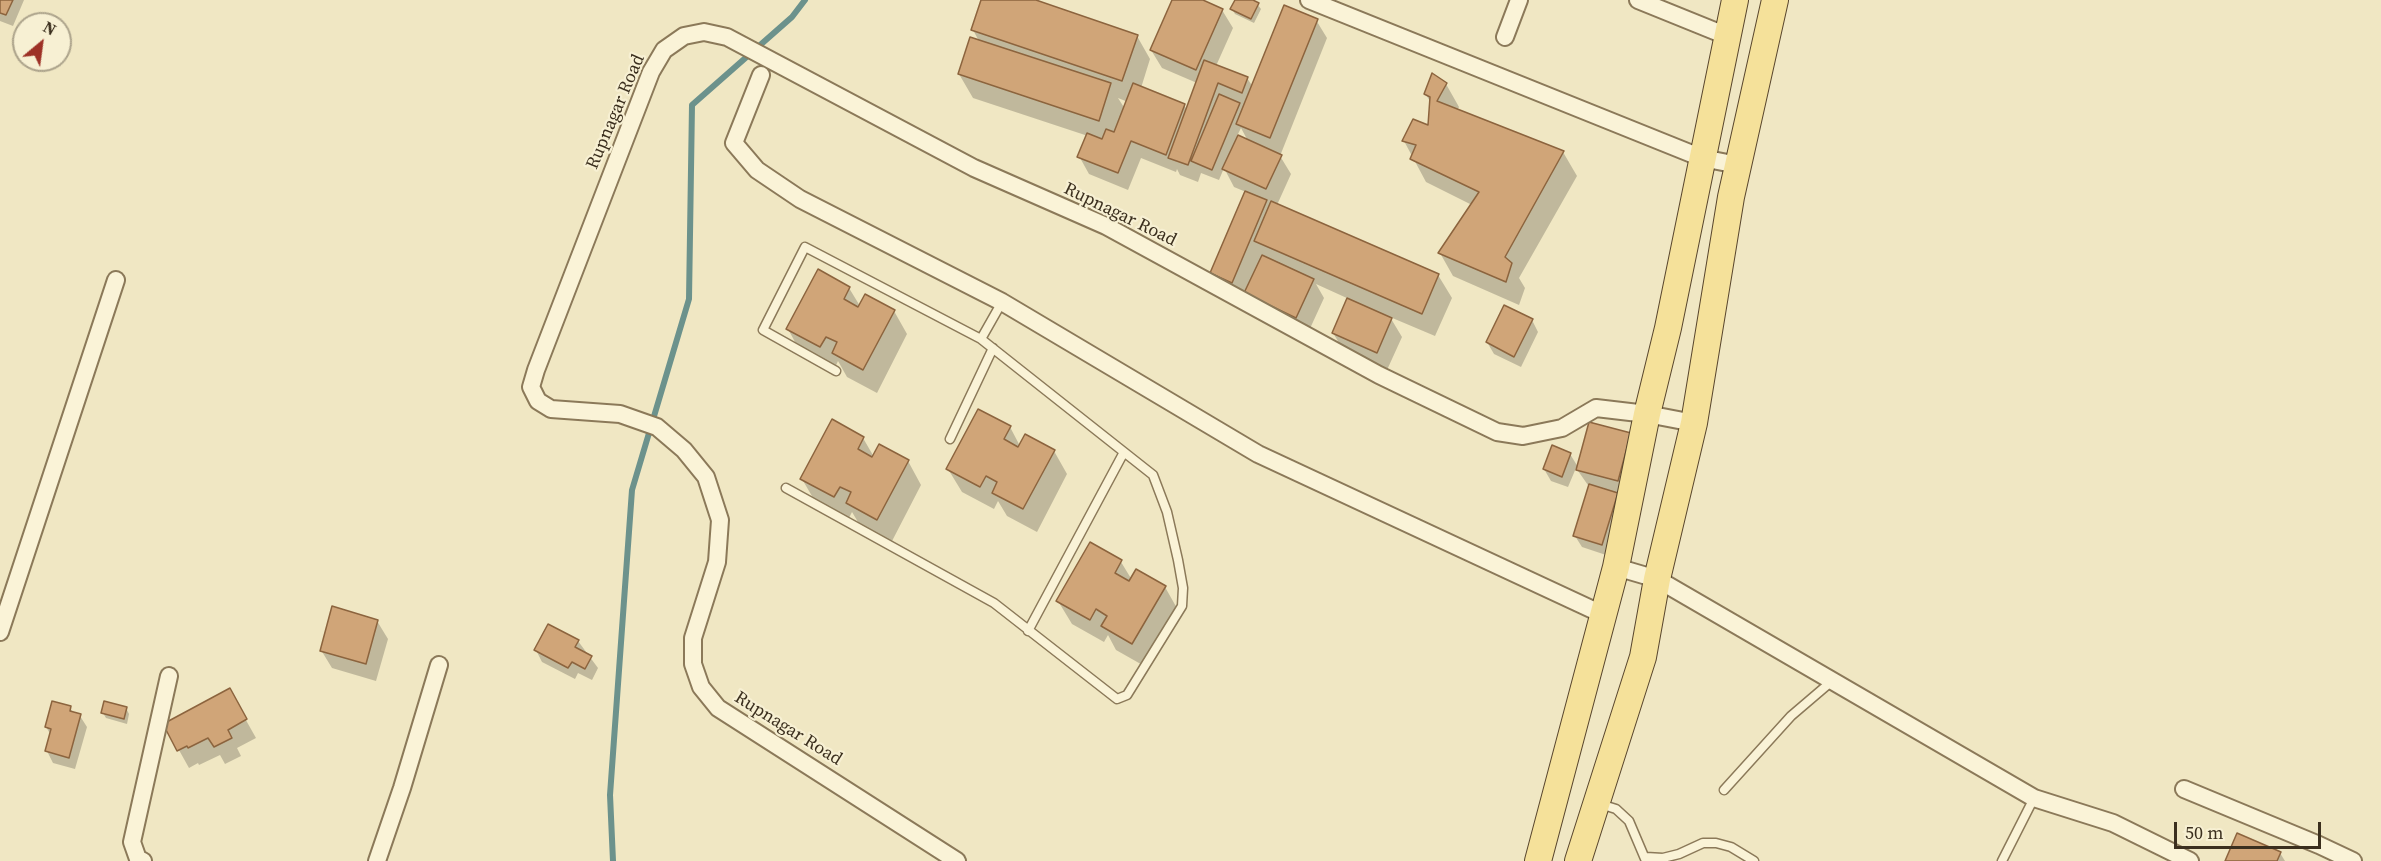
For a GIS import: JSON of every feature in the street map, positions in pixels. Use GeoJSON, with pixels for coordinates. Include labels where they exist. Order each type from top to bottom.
{"type":"FeatureCollection","features":[{"type":"Feature","properties":{"kind":"main road"},"geometry":{"type":"LineString","coordinates":[[1538,861],[1616,567],[1647,414],[1668,328],[1735,0]]}},
{"type":"Feature","properties":{"kind":"main road"},"geometry":{"type":"LineString","coordinates":[[1578,861],[1642,657],[1657,579],[1694,423],[1731,197],[1775,0]]}},
{"type":"Feature","properties":{"kind":"street"},"geometry":{"type":"LineString","coordinates":[[1309,0],[1702,158],[1738,165]]}},
{"type":"Feature","properties":{"kind":"street"},"geometry":{"type":"LineString","coordinates":[[1505,37],[1519,0]]}},
{"type":"Feature","properties":{"kind":"street"},"geometry":{"type":"LineString","coordinates":[[1638,0],[1727,36]]}},
{"type":"Feature","properties":{"kind":"street","name":"Rupnagar Road"},"geometry":{"type":"LineString","coordinates":[[957,861],[718,708],[701,687],[693,664],[693,638],[717,562],[720,520],[706,477],[684,450],[657,427],[620,414],[551,409],[538,401],[531,387],[651,72],[664,50],[684,36],[704,32],[727,37],[974,168],[1106,226],[1379,375],[1497,432],[1523,436],[1562,428],[1596,408],[1694,423]]}},
{"type":"Feature","properties":{"kind":"street"},"geometry":{"type":"LineString","coordinates":[[761,75],[734,142],[757,170],[800,199],[1002,302],[1258,454],[1604,615]]}},
{"type":"Feature","properties":{"kind":"street"},"geometry":{"type":"LineString","coordinates":[[0,632],[116,280]]}},
{"type":"Feature","properties":{"kind":"street"},"geometry":{"type":"LineString","coordinates":[[1616,567],[1657,579],[2034,798],[2113,823],[2190,861]]}},
{"type":"Feature","properties":{"kind":"street"},"geometry":{"type":"LineString","coordinates":[[377,861],[402,789],[439,665]]}},
{"type":"Feature","properties":{"kind":"street"},"geometry":{"type":"LineString","coordinates":[[143,861],[138,859],[132,842],[169,676]]}},
{"type":"Feature","properties":{"kind":"street"},"geometry":{"type":"LineString","coordinates":[[2184,789],[2353,861]]}},
{"type":"Feature","properties":{"kind":"lane"},"geometry":{"type":"LineString","coordinates":[[786,489],[994,603],[1117,699],[1127,695],[1182,606],[1183,588],[1178,560],[1167,512],[1153,475],[981,339],[806,247],[763,330],[836,371]]}},
{"type":"Feature","properties":{"kind":"lane"},"geometry":{"type":"LineString","coordinates":[[981,339],[1002,302]]}},
{"type":"Feature","properties":{"kind":"lane"},"geometry":{"type":"LineString","coordinates":[[950,439],[993,348]]}},
{"type":"Feature","properties":{"kind":"lane"},"geometry":{"type":"LineString","coordinates":[[1028,631],[1124,452]]}},
{"type":"Feature","properties":{"kind":"lane"},"geometry":{"type":"LineString","coordinates":[[1724,790],[1791,716],[1832,681]]}},
{"type":"Feature","properties":{"kind":"lane"},"geometry":{"type":"LineString","coordinates":[[2002,861],[2034,798]]}},
{"type":"Feature","properties":{"kind":"lane"},"geometry":{"type":"LineString","coordinates":[[1596,802],[1616,809],[1629,821],[1646,859],[1679,854],[1703,843],[1716,843],[1731,847],[1754,861]]}},
{"type":"Feature","properties":{"kind":"building"},"geometry":{"type":"Polygon","coordinates":[[[0,0],[13,0],[6,15],[0,13],[0,0]]]}},
{"type":"Feature","properties":{"kind":"building"},"geometry":{"type":"Polygon","coordinates":[[[981,0],[1036,0],[1138,35],[1122,81],[971,30],[981,0]]]}},
{"type":"Feature","properties":{"kind":"building"},"geometry":{"type":"Polygon","coordinates":[[[1172,0],[1203,0],[1223,9],[1196,70],[1150,50],[1172,0]]]}},
{"type":"Feature","properties":{"kind":"building"},"geometry":{"type":"Polygon","coordinates":[[[1235,0],[1253,0],[1259,3],[1251,19],[1230,9],[1235,0]]]}},
{"type":"Feature","properties":{"kind":"building"},"geometry":{"type":"Polygon","coordinates":[[[1284,5],[1318,19],[1270,138],[1236,124],[1284,5]]]}},
{"type":"Feature","properties":{"kind":"building"},"geometry":{"type":"Polygon","coordinates":[[[970,37],[1111,83],[1099,121],[958,74],[970,37]]]}},
{"type":"Feature","properties":{"kind":"building"},"geometry":{"type":"Polygon","coordinates":[[[1204,60],[1248,77],[1242,93],[1218,83],[1188,165],[1168,158],[1204,60]]]}},
{"type":"Feature","properties":{"kind":"building"},"geometry":{"type":"Polygon","coordinates":[[[1432,73],[1447,83],[1437,101],[1564,151],[1505,257],[1512,263],[1506,282],[1438,253],[1479,192],[1410,159],[1416,145],[1402,141],[1413,119],[1428,125],[1430,97],[1424,94],[1432,73]]]}},
{"type":"Feature","properties":{"kind":"building"},"geometry":{"type":"Polygon","coordinates":[[[1133,83],[1185,104],[1166,155],[1131,141],[1118,173],[1077,157],[1087,133],[1102,139],[1106,129],[1114,132],[1133,83]]]}},
{"type":"Feature","properties":{"kind":"building"},"geometry":{"type":"Polygon","coordinates":[[[1219,94],[1240,103],[1212,170],[1191,161],[1219,94]]]}},
{"type":"Feature","properties":{"kind":"building"},"geometry":{"type":"Polygon","coordinates":[[[1238,135],[1282,155],[1266,189],[1222,169],[1238,135]]]}},
{"type":"Feature","properties":{"kind":"building"},"geometry":{"type":"Polygon","coordinates":[[[1245,191],[1267,200],[1232,283],[1210,273],[1245,191]]]}},
{"type":"Feature","properties":{"kind":"building"},"geometry":{"type":"Polygon","coordinates":[[[1271,201],[1439,274],[1422,314],[1254,241],[1271,201]]]}},
{"type":"Feature","properties":{"kind":"building"},"geometry":{"type":"Polygon","coordinates":[[[1262,255],[1314,279],[1296,318],[1244,293],[1262,255]]]}},
{"type":"Feature","properties":{"kind":"building"},"geometry":{"type":"Polygon","coordinates":[[[818,269],[850,287],[844,299],[858,307],[865,294],[895,310],[863,370],[832,353],[837,342],[826,337],[820,347],[786,329],[818,269]]]}},
{"type":"Feature","properties":{"kind":"building"},"geometry":{"type":"Polygon","coordinates":[[[1347,298],[1392,318],[1377,353],[1332,333],[1347,298]]]}},
{"type":"Feature","properties":{"kind":"building"},"geometry":{"type":"Polygon","coordinates":[[[1504,305],[1533,319],[1514,357],[1486,342],[1504,305]]]}},
{"type":"Feature","properties":{"kind":"building"},"geometry":{"type":"Polygon","coordinates":[[[978,409],[1011,426],[1004,439],[1018,447],[1025,434],[1055,450],[1023,509],[992,493],[997,482],[986,476],[980,487],[946,469],[978,409]]]}},
{"type":"Feature","properties":{"kind":"building"},"geometry":{"type":"Polygon","coordinates":[[[832,419],[864,437],[858,449],[872,457],[879,444],[909,460],[877,520],[846,503],[851,492],[840,487],[834,497],[800,479],[832,419]]]}},
{"type":"Feature","properties":{"kind":"building"},"geometry":{"type":"Polygon","coordinates":[[[1589,422],[1631,433],[1618,481],[1576,470],[1589,422]]]}},
{"type":"Feature","properties":{"kind":"building"},"geometry":{"type":"Polygon","coordinates":[[[1552,445],[1571,453],[1562,477],[1543,469],[1552,445]]]}},
{"type":"Feature","properties":{"kind":"building"},"geometry":{"type":"Polygon","coordinates":[[[1589,484],[1618,493],[1602,545],[1573,536],[1589,484]]]}},
{"type":"Feature","properties":{"kind":"building"},"geometry":{"type":"Polygon","coordinates":[[[1090,542],[1122,560],[1115,573],[1129,581],[1136,569],[1166,586],[1132,644],[1101,626],[1107,616],[1096,609],[1090,620],[1056,601],[1090,542]]]}},
{"type":"Feature","properties":{"kind":"building"},"geometry":{"type":"Polygon","coordinates":[[[332,606],[378,620],[366,664],[320,651],[332,606]]]}},
{"type":"Feature","properties":{"kind":"building"},"geometry":{"type":"Polygon","coordinates":[[[548,624],[579,640],[575,647],[592,656],[585,669],[572,662],[568,668],[534,650],[548,624]]]}},
{"type":"Feature","properties":{"kind":"building"},"geometry":{"type":"Polygon","coordinates":[[[230,688],[247,719],[228,730],[232,738],[214,747],[208,738],[177,751],[163,724],[230,688]]]}},
{"type":"Feature","properties":{"kind":"building"},"geometry":{"type":"Polygon","coordinates":[[[52,701],[71,706],[70,711],[81,714],[69,758],[45,751],[51,729],[45,727],[52,701]]]}},
{"type":"Feature","properties":{"kind":"building"},"geometry":{"type":"Polygon","coordinates":[[[104,701],[127,707],[124,719],[101,713],[104,701]]]}},
{"type":"Feature","properties":{"kind":"building"},"geometry":{"type":"Polygon","coordinates":[[[2237,833],[2281,852],[2277,861],[2225,861],[2237,833]]]}},
{"type":"Feature","properties":{"kind":"waterway"},"geometry":{"type":"LineString","coordinates":[[613,861],[610,795],[632,490],[689,299],[692,105],[792,17],[805,0]]}}]}
